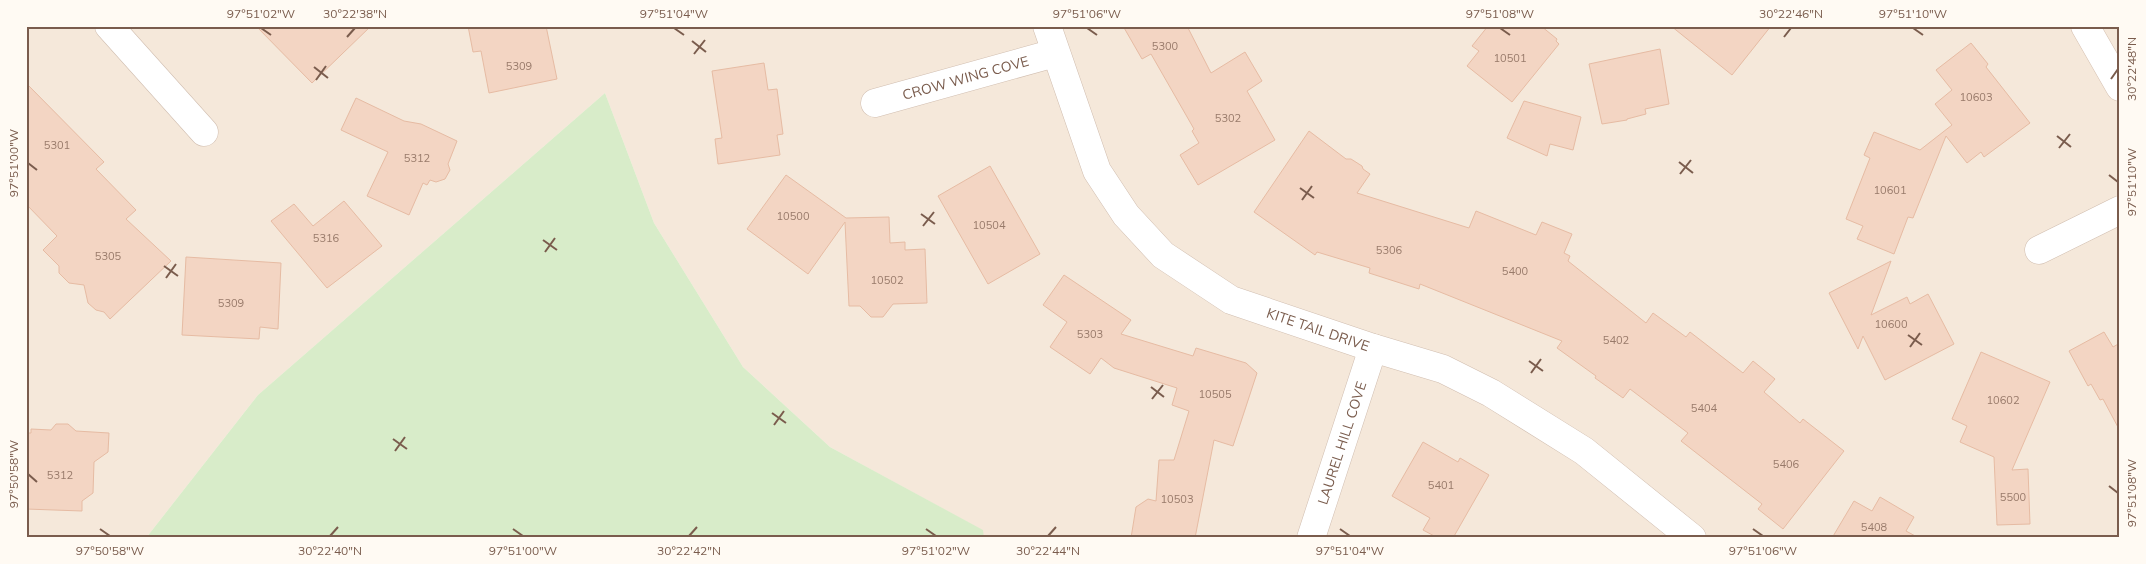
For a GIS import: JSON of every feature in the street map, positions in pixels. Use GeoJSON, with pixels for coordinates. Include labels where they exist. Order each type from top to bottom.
{"type":"FeatureCollection","features":[{"type":"Feature","properties":{"kind":"street"},"geometry":{"type":"LineString","coordinates":[[108,26],[204,132]]}},
{"type":"Feature","properties":{"kind":"street","name":"KITE TAIL DRIVE"},"geometry":{"type":"LineString","coordinates":[[1047,26],[1097,171],[1126,215],[1163,254],[1231,300],[1373,348],[1443,368],[1491,393],[1584,451],[1692,538]]}},
{"type":"Feature","properties":{"kind":"street"},"geometry":{"type":"LineString","coordinates":[[2085,26],[2120,87]]}},
{"type":"Feature","properties":{"kind":"street","name":"CROW WING COVE"},"geometry":{"type":"LineString","coordinates":[[875,102],[1055,53]]}},
{"type":"Feature","properties":{"kind":"street"},"geometry":{"type":"LineString","coordinates":[[2039,250],[2120,210]]}},
{"type":"Feature","properties":{"kind":"street","name":"LAUREL HILL COVE"},"geometry":{"type":"LineString","coordinates":[[1311,538],[1373,348]]}},
{"type":"Feature","properties":{"kind":"shaded area"},"geometry":{"type":"Polygon","coordinates":[[[26,26],[2120,26],[2120,538],[984,538],[982,530],[830,447],[743,367],[654,223],[605,93],[258,395],[146,538],[26,538],[26,26]]]}},
{"type":"Feature","properties":{"kind":"green space"},"geometry":{"type":"Polygon","coordinates":[[[605,93],[654,223],[743,367],[830,447],[983,530],[984,538],[146,538],[258,395],[605,93]]]}},
{"type":"Feature","properties":{"kind":"building"},"geometry":{"type":"Polygon","coordinates":[[[256,26],[371,26],[312,83],[256,26]]]}},
{"type":"Feature","properties":{"kind":"building"},"geometry":{"type":"Polygon","coordinates":[[[468,26],[546,26],[557,79],[489,93],[481,51],[473,52],[468,26]]]}},
{"type":"Feature","properties":{"kind":"building"},"geometry":{"type":"Polygon","coordinates":[[[1123,26],[1187,26],[1211,73],[1245,52],[1262,81],[1247,91],[1275,140],[1198,185],[1180,155],[1199,143],[1192,131],[1194,129],[1151,54],[1142,59],[1123,26]]]}},
{"type":"Feature","properties":{"kind":"building"},"geometry":{"type":"Polygon","coordinates":[[[1488,26],[1541,26],[1557,39],[1556,41],[1559,44],[1512,102],[1467,66],[1479,51],[1472,46],[1488,26]]]}},
{"type":"Feature","properties":{"kind":"building"},"geometry":{"type":"Polygon","coordinates":[[[1671,26],[1771,26],[1732,75],[1671,26]]]}},
{"type":"Feature","properties":{"kind":"building"},"geometry":{"type":"Polygon","coordinates":[[[1971,43],[1988,64],[1986,67],[2030,123],[1984,157],[1981,152],[1967,163],[1946,136],[1913,218],[1908,217],[1894,254],[1857,239],[1863,226],[1846,219],[1870,158],[1864,155],[1874,132],[1920,150],[1952,125],[1935,104],[1952,90],[1936,70],[1971,43]]]}},
{"type":"Feature","properties":{"kind":"building"},"geometry":{"type":"Polygon","coordinates":[[[1660,49],[1669,104],[1645,109],[1646,114],[1627,120],[1602,124],[1589,64],[1660,49]]]}},
{"type":"Feature","properties":{"kind":"building"},"geometry":{"type":"Polygon","coordinates":[[[764,63],[768,90],[777,89],[783,134],[777,135],[780,155],[718,164],[715,139],[722,138],[712,71],[764,63]]]}},
{"type":"Feature","properties":{"kind":"building"},"geometry":{"type":"Polygon","coordinates":[[[26,83],[104,162],[96,169],[136,210],[126,219],[171,261],[110,319],[104,312],[96,310],[88,303],[84,285],[69,283],[59,273],[59,266],[43,250],[57,236],[26,204],[26,83]]]}},
{"type":"Feature","properties":{"kind":"building"},"geometry":{"type":"Polygon","coordinates":[[[356,98],[404,121],[421,124],[457,141],[448,164],[450,170],[445,179],[436,182],[430,180],[427,185],[423,183],[409,215],[367,196],[388,152],[341,130],[356,98]]]}},
{"type":"Feature","properties":{"kind":"building"},"geometry":{"type":"Polygon","coordinates":[[[1524,101],[1581,117],[1573,150],[1550,144],[1547,156],[1507,138],[1524,101]]]}},
{"type":"Feature","properties":{"kind":"building"},"geometry":{"type":"Polygon","coordinates":[[[1309,131],[1346,159],[1351,159],[1362,166],[1370,174],[1357,193],[1469,228],[1476,211],[1536,235],[1542,222],[1572,234],[1564,253],[1570,256],[1568,261],[1646,323],[1653,313],[1686,337],[1690,332],[1743,373],[1753,361],[1775,379],[1764,392],[1800,423],[1803,419],[1844,451],[1783,529],[1758,509],[1762,504],[1681,441],[1688,433],[1630,389],[1623,398],[1595,378],[1596,376],[1557,348],[1562,341],[1420,284],[1419,289],[1369,273],[1370,268],[1317,252],[1315,255],[1254,212],[1309,131]]]}},
{"type":"Feature","properties":{"kind":"building"},"geometry":{"type":"Polygon","coordinates":[[[990,166],[1040,254],[988,284],[938,196],[990,166]]]}},
{"type":"Feature","properties":{"kind":"building"},"geometry":{"type":"Polygon","coordinates":[[[786,175],[846,218],[889,217],[890,243],[905,242],[905,250],[925,249],[927,303],[893,304],[883,317],[871,317],[860,306],[849,306],[845,222],[808,274],[747,229],[786,175]]]}},
{"type":"Feature","properties":{"kind":"building"},"geometry":{"type":"Polygon","coordinates":[[[344,201],[382,246],[327,288],[271,221],[294,204],[313,226],[344,201]]]}},
{"type":"Feature","properties":{"kind":"building"},"geometry":{"type":"Polygon","coordinates":[[[186,257],[281,263],[278,329],[260,327],[259,339],[182,335],[186,257]]]}},
{"type":"Feature","properties":{"kind":"building"},"geometry":{"type":"Polygon","coordinates":[[[1891,261],[1871,315],[1907,297],[1910,304],[1928,294],[1954,344],[1885,380],[1863,336],[1858,349],[1829,293],[1891,261]]]}},
{"type":"Feature","properties":{"kind":"building"},"geometry":{"type":"Polygon","coordinates":[[[1064,275],[1131,320],[1121,334],[1193,356],[1196,348],[1246,363],[1257,373],[1233,446],[1214,440],[1195,538],[1131,538],[1136,507],[1148,499],[1156,501],[1159,460],[1174,460],[1189,411],[1172,405],[1177,388],[1114,368],[1101,358],[1090,374],[1050,347],[1067,322],[1043,305],[1064,275]]]}},
{"type":"Feature","properties":{"kind":"building"},"geometry":{"type":"Polygon","coordinates":[[[2104,332],[2113,347],[2120,343],[2120,431],[2103,399],[2100,400],[2091,384],[2088,386],[2069,351],[2104,332]]]}},
{"type":"Feature","properties":{"kind":"building"},"geometry":{"type":"Polygon","coordinates":[[[1981,352],[2050,382],[2012,470],[2028,469],[2030,524],[1997,525],[1994,457],[1960,442],[1967,426],[1952,419],[1981,352]]]}},
{"type":"Feature","properties":{"kind":"building"},"geometry":{"type":"Polygon","coordinates":[[[56,424],[68,424],[76,431],[109,433],[108,452],[94,462],[93,493],[82,501],[82,511],[26,509],[26,433],[31,433],[31,429],[51,430],[56,424]]]}},
{"type":"Feature","properties":{"kind":"building"},"geometry":{"type":"Polygon","coordinates":[[[1423,442],[1458,462],[1460,458],[1489,475],[1453,538],[1438,538],[1423,530],[1430,518],[1392,496],[1423,442]]]}},
{"type":"Feature","properties":{"kind":"building"},"geometry":{"type":"Polygon","coordinates":[[[1880,497],[1914,517],[1906,531],[1919,538],[1832,538],[1854,501],[1872,511],[1880,497]]]}}]}
